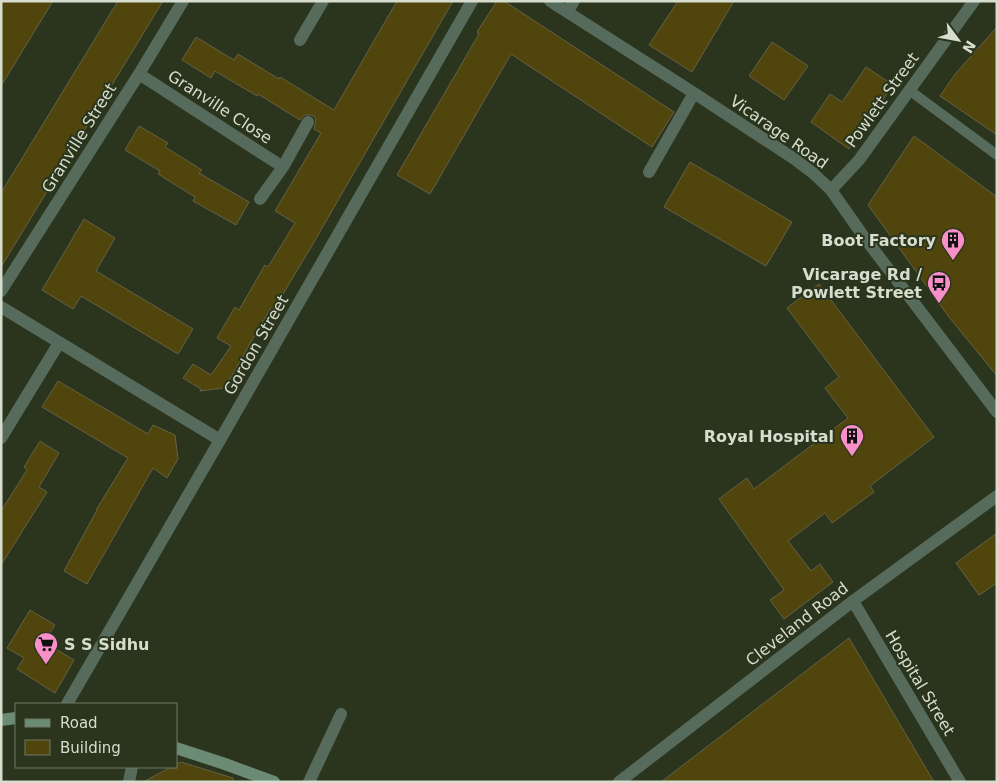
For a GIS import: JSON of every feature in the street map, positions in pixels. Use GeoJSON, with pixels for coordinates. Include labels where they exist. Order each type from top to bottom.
{"type":"FeatureCollection","features":[{"type":"Feature","properties":{"kind":"street","name":"Granville Street"},"geometry":{"type":"LineString","coordinates":[[1,291],[139,74],[183,1]]}},
{"type":"Feature","properties":{"kind":"street"},"geometry":{"type":"LineString","coordinates":[[300,40],[323,1]]}},
{"type":"Feature","properties":{"kind":"street","name":"Gordon Street"},"geometry":{"type":"LineString","coordinates":[[68,703],[472,1]]}},
{"type":"Feature","properties":{"kind":"street","name":"Vicarage Road"},"geometry":{"type":"LineString","coordinates":[[550,1],[814,173],[831,190],[864,237],[997,412]]}},
{"type":"Feature","properties":{"kind":"street"},"geometry":{"type":"LineString","coordinates":[[567,12],[574,1]]}},
{"type":"Feature","properties":{"kind":"street","name":"Powlett Street"},"geometry":{"type":"LineString","coordinates":[[831,190],[859,160],[974,1]]}},
{"type":"Feature","properties":{"kind":"street","name":"Granville Close"},"geometry":{"type":"LineString","coordinates":[[139,74],[283,167]]}},
{"type":"Feature","properties":{"kind":"street"},"geometry":{"type":"LineString","coordinates":[[649,172],[694,94]]}},
{"type":"Feature","properties":{"kind":"street","name":"Granville Close"},"geometry":{"type":"LineString","coordinates":[[260,199],[283,167],[308,122]]}},
{"type":"Feature","properties":{"kind":"street"},"geometry":{"type":"LineString","coordinates":[[1,307],[220,440]]}},
{"type":"Feature","properties":{"kind":"street"},"geometry":{"type":"LineString","coordinates":[[1,438],[59,343]]}},
{"type":"Feature","properties":{"kind":"street","name":"Cleveland Road"},"geometry":{"type":"LineString","coordinates":[[619,782],[853,602],[997,496]]}},
{"type":"Feature","properties":{"kind":"street","name":"Hospital Street"},"geometry":{"type":"LineString","coordinates":[[853,602],[960,782]]}},
{"type":"Feature","properties":{"kind":"street"},"geometry":{"type":"LineString","coordinates":[[309,782],[341,714]]}},
{"type":"Feature","properties":{"kind":"street"},"geometry":{"type":"LineString","coordinates":[[1,720],[15,718]]}},
{"type":"Feature","properties":{"kind":"street"},"geometry":{"type":"LineString","coordinates":[[178,749],[274,782]]}},
{"type":"Feature","properties":{"kind":"street"},"geometry":{"type":"LineString","coordinates":[[129,782],[132,768]]}},
{"type":"Feature","properties":{"kind":"lane"},"geometry":{"type":"LineString","coordinates":[[909,90],[997,155]]}},
{"type":"Feature","properties":{"kind":"building"},"geometry":{"type":"Polygon","coordinates":[[[1,1],[53,1],[1,86],[1,1]]]}},
{"type":"Feature","properties":{"kind":"building"},"geometry":{"type":"Polygon","coordinates":[[[118,1],[163,1],[1,267],[1,193],[118,1]]]}},
{"type":"Feature","properties":{"kind":"building"},"geometry":{"type":"Polygon","coordinates":[[[397,1],[453,1],[273,311],[270,309],[227,384],[231,387],[200,391],[201,389],[183,378],[193,364],[211,375],[231,346],[217,338],[235,307],[239,310],[265,265],[268,267],[295,223],[275,211],[321,133],[314,129],[315,117],[304,115],[300,120],[258,94],[257,96],[215,71],[211,78],[182,60],[196,37],[234,60],[238,54],[334,110],[397,1]]]}},
{"type":"Feature","properties":{"kind":"building"},"geometry":{"type":"Polygon","coordinates":[[[497,1],[504,1],[674,112],[652,147],[511,54],[430,194],[397,175],[479,34],[477,32],[497,1]]]}},
{"type":"Feature","properties":{"kind":"building"},"geometry":{"type":"Polygon","coordinates":[[[678,1],[734,1],[692,72],[649,45],[678,1]]]}},
{"type":"Feature","properties":{"kind":"building"},"geometry":{"type":"Polygon","coordinates":[[[997,27],[997,135],[940,96],[956,73],[997,27]]]}},
{"type":"Feature","properties":{"kind":"building"},"geometry":{"type":"Polygon","coordinates":[[[772,42],[808,66],[784,100],[749,76],[772,42]]]}},
{"type":"Feature","properties":{"kind":"building"},"geometry":{"type":"Polygon","coordinates":[[[866,67],[893,85],[849,149],[811,122],[830,94],[842,102],[866,67]]]}},
{"type":"Feature","properties":{"kind":"building"},"geometry":{"type":"Polygon","coordinates":[[[139,126],[168,143],[165,147],[202,170],[199,173],[249,202],[236,225],[193,201],[195,197],[158,174],[160,171],[125,150],[139,126]]]}},
{"type":"Feature","properties":{"kind":"building","name":"Boot Factory"},"geometry":{"type":"Polygon","coordinates":[[[914,136],[997,197],[997,376],[949,317],[868,205],[914,136]]]}},
{"type":"Feature","properties":{"kind":"building"},"geometry":{"type":"Polygon","coordinates":[[[690,162],[792,222],[766,266],[664,207],[690,162]]]}},
{"type":"Feature","properties":{"kind":"building"},"geometry":{"type":"Polygon","coordinates":[[[84,219],[115,238],[96,271],[193,329],[178,354],[81,296],[73,309],[42,290],[84,219]]]}},
{"type":"Feature","properties":{"kind":"building","name":"Royal Hospital"},"geometry":{"type":"Polygon","coordinates":[[[819,284],[934,437],[870,486],[874,492],[832,523],[825,513],[788,541],[811,571],[820,564],[833,582],[784,619],[770,600],[784,590],[719,499],[747,478],[754,489],[848,418],[825,388],[839,377],[787,308],[819,284]]]}},
{"type":"Feature","properties":{"kind":"building"},"geometry":{"type":"Polygon","coordinates":[[[58,381],[148,434],[153,425],[175,435],[178,459],[167,478],[153,468],[87,584],[64,571],[96,510],[128,458],[42,407],[58,381]]]}},
{"type":"Feature","properties":{"kind":"building"},"geometry":{"type":"Polygon","coordinates":[[[40,441],[59,453],[39,487],[47,492],[1,565],[1,511],[27,470],[24,467],[40,441]]]}},
{"type":"Feature","properties":{"kind":"building"},"geometry":{"type":"Polygon","coordinates":[[[997,533],[997,583],[979,595],[956,563],[997,533]]]}},
{"type":"Feature","properties":{"kind":"building"},"geometry":{"type":"Polygon","coordinates":[[[30,610],[55,625],[44,642],[74,660],[55,693],[17,669],[24,658],[7,648],[30,610]]]}},
{"type":"Feature","properties":{"kind":"building"},"geometry":{"type":"Polygon","coordinates":[[[849,638],[934,782],[661,782],[849,638]]]}},
{"type":"Feature","properties":{"kind":"building"},"geometry":{"type":"Polygon","coordinates":[[[181,762],[233,778],[233,782],[143,782],[169,768],[178,768],[178,763],[181,762]]]}},
{"type":"Feature","properties":{"kind":"place","name":"Boot Factory"},"geometry":{"type":"Point","coordinates":[953,261]}},
{"type":"Feature","properties":{"kind":"place","name":"Vicarage Rd / Powlett Street"},"geometry":{"type":"Point","coordinates":[939,304]}},
{"type":"Feature","properties":{"kind":"place","name":"Royal Hospital"},"geometry":{"type":"Point","coordinates":[852,457]}},
{"type":"Feature","properties":{"kind":"place","name":"S S Sidhu"},"geometry":{"type":"Point","coordinates":[46,665]}}]}
